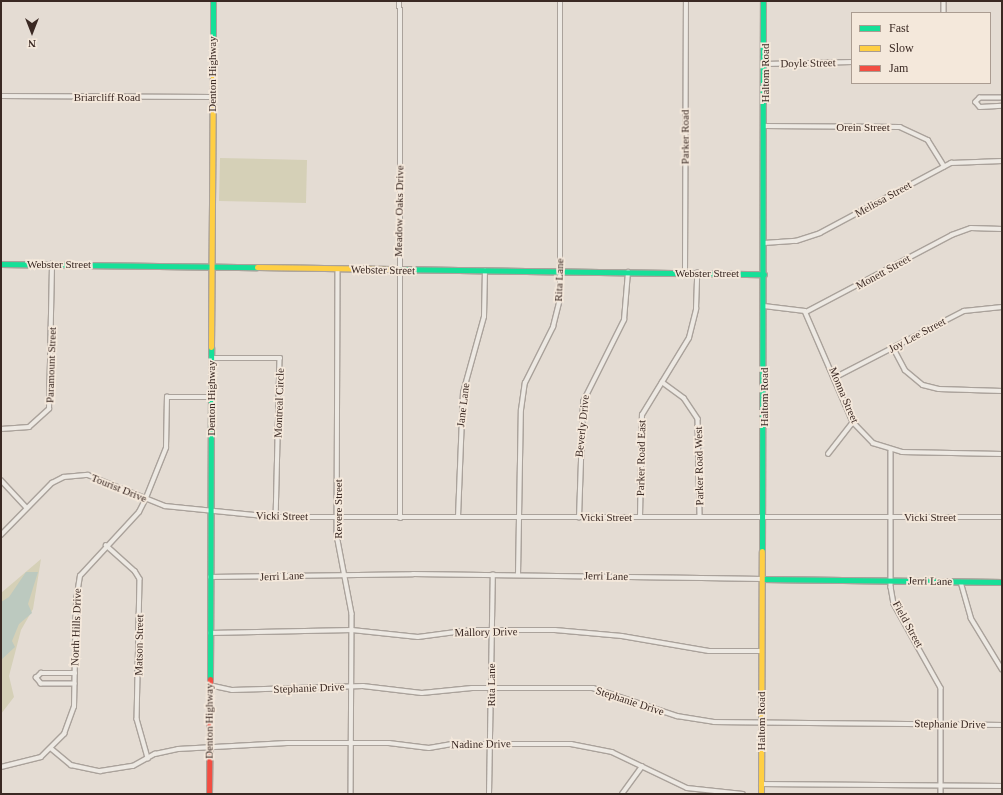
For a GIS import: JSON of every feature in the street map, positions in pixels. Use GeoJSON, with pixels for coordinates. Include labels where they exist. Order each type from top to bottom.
{"type":"FeatureCollection","features":[{"type":"Feature","properties":{"kind":"main road","name":"Denton Highway"},"geometry":{"type":"LineString","coordinates":[[209,794],[213,1]]}},
{"type":"Feature","properties":{"kind":"main road","name":"Haltom Road"},"geometry":{"type":"LineString","coordinates":[[761,794],[765,126],[763,1]]}},
{"type":"Feature","properties":{"kind":"main road","name":"Webster Street"},"geometry":{"type":"LineString","coordinates":[[1,264],[338,270],[764,274]]}},
{"type":"Feature","properties":{"kind":"main road","name":"Jerri Lane"},"geometry":{"type":"LineString","coordinates":[[763,579],[1002,582]]}},
{"type":"Feature","properties":{"kind":"street","name":"Meadow Oaks Drive"},"geometry":{"type":"LineString","coordinates":[[400,1],[398,270],[401,518]]}},
{"type":"Feature","properties":{"kind":"street","name":"Rita Lane"},"geometry":{"type":"LineString","coordinates":[[518,575],[520,422],[525,383],[555,320],[560,272],[560,1]]}},
{"type":"Feature","properties":{"kind":"street","name":"Parker Road"},"geometry":{"type":"LineString","coordinates":[[685,273],[686,1]]}},
{"type":"Feature","properties":{"kind":"street"},"geometry":{"type":"LineString","coordinates":[[944,1],[944,12]]}},
{"type":"Feature","properties":{"kind":"street","name":"Doyle Street"},"geometry":{"type":"LineString","coordinates":[[765,64],[851,62]]}},
{"type":"Feature","properties":{"kind":"street","name":"Briarcliff Road"},"geometry":{"type":"LineString","coordinates":[[1,96],[212,97]]}},
{"type":"Feature","properties":{"kind":"street"},"geometry":{"type":"LineString","coordinates":[[1002,98],[980,98],[976,102],[980,107],[1002,106]]}},
{"type":"Feature","properties":{"kind":"street","name":"Orein Street"},"geometry":{"type":"LineString","coordinates":[[765,126],[900,127],[928,140],[944,166]]}},
{"type":"Feature","properties":{"kind":"street","name":"Melissa Street"},"geometry":{"type":"LineString","coordinates":[[764,243],[796,241],[820,234],[944,166],[1002,161]]}},
{"type":"Feature","properties":{"kind":"street","name":"Monett Street"},"geometry":{"type":"LineString","coordinates":[[806,312],[952,235],[971,228],[1002,229]]}},
{"type":"Feature","properties":{"kind":"street","name":"Paramount Street"},"geometry":{"type":"LineString","coordinates":[[1,429],[30,427],[49,409],[52,264]]}},
{"type":"Feature","properties":{"kind":"street","name":"Revere Street"},"geometry":{"type":"LineString","coordinates":[[338,270],[337,543],[346,574],[352,630],[351,794]]}},
{"type":"Feature","properties":{"kind":"street","name":"Jane Lane"},"geometry":{"type":"LineString","coordinates":[[458,517],[463,393],[484,317],[485,271]]}},
{"type":"Feature","properties":{"kind":"street","name":"Beverly Drive"},"geometry":{"type":"LineString","coordinates":[[579,518],[583,402],[624,320],[628,272]]}},
{"type":"Feature","properties":{"kind":"street"},"geometry":{"type":"LineString","coordinates":[[662,382],[689,338],[696,308],[697,273]]}},
{"type":"Feature","properties":{"kind":"street"},"geometry":{"type":"LineString","coordinates":[[764,306],[806,312]]}},
{"type":"Feature","properties":{"kind":"street","name":"Joy Lee Street"},"geometry":{"type":"LineString","coordinates":[[836,377],[964,311],[1002,307]]}},
{"type":"Feature","properties":{"kind":"street","name":"Monna Street"},"geometry":{"type":"LineString","coordinates":[[806,312],[836,377],[852,422],[873,443],[891,451],[1002,454]]}},
{"type":"Feature","properties":{"kind":"street"},"geometry":{"type":"LineString","coordinates":[[893,347],[905,370],[923,385],[939,389],[1002,391]]}},
{"type":"Feature","properties":{"kind":"street","name":"Montreal Circle"},"geometry":{"type":"LineString","coordinates":[[211,358],[280,358],[276,517]]}},
{"type":"Feature","properties":{"kind":"street","name":"Parker Road East"},"geometry":{"type":"LineString","coordinates":[[640,517],[640,426],[646,405],[662,382]]}},
{"type":"Feature","properties":{"kind":"street","name":"Parker Road West"},"geometry":{"type":"LineString","coordinates":[[662,382],[684,398],[698,419],[700,517]]}},
{"type":"Feature","properties":{"kind":"street","name":"North Hills Drive"},"geometry":{"type":"LineString","coordinates":[[1,767],[23,764],[52,749],[64,734],[73,715],[78,582],[84,567],[139,512],[146,498],[166,448],[166,397],[211,397]]}},
{"type":"Feature","properties":{"kind":"street"},"geometry":{"type":"LineString","coordinates":[[828,454],[852,422]]}},
{"type":"Feature","properties":{"kind":"street","name":"Field Street"},"geometry":{"type":"LineString","coordinates":[[891,451],[891,581],[894,604],[935,673],[942,693],[943,724],[941,794]]}},
{"type":"Feature","properties":{"kind":"street","name":"Tourist Drive"},"geometry":{"type":"LineString","coordinates":[[1,535],[26,507],[52,483],[72,476],[96,476],[164,506],[211,511]]}},
{"type":"Feature","properties":{"kind":"street"},"geometry":{"type":"LineString","coordinates":[[1,480],[26,507]]}},
{"type":"Feature","properties":{"kind":"street","name":"Vicki Street"},"geometry":{"type":"LineString","coordinates":[[211,511],[276,517],[337,516],[401,518],[763,516],[1002,517]]}},
{"type":"Feature","properties":{"kind":"street","name":"Matson Street"},"geometry":{"type":"LineString","coordinates":[[106,545],[135,571],[140,579],[137,718],[148,758]]}},
{"type":"Feature","properties":{"kind":"street","name":"Jerri Lane"},"geometry":{"type":"LineString","coordinates":[[210,577],[346,574],[763,579]]}},
{"type":"Feature","properties":{"kind":"street","name":"Rita Lane"},"geometry":{"type":"LineString","coordinates":[[489,794],[493,575]]}},
{"type":"Feature","properties":{"kind":"street"},"geometry":{"type":"LineString","coordinates":[[961,582],[970,618],[1002,669]]}},
{"type":"Feature","properties":{"kind":"street","name":"Mallory Drive"},"geometry":{"type":"LineString","coordinates":[[210,633],[352,630],[418,637],[492,631],[583,632],[709,651],[762,651]]}},
{"type":"Feature","properties":{"kind":"street"},"geometry":{"type":"LineString","coordinates":[[75,673],[41,673],[36,678],[41,684],[75,684]]}},
{"type":"Feature","properties":{"kind":"street","name":"Stephanie Drive"},"geometry":{"type":"LineString","coordinates":[[209,686],[232,690],[352,687],[422,693],[492,688],[593,688],[686,718],[761,723],[1002,725]]}},
{"type":"Feature","properties":{"kind":"street","name":"Nadine Drive"},"geometry":{"type":"LineString","coordinates":[[52,749],[71,765],[92,771],[119,769],[178,749],[209,747],[351,742],[429,748],[491,743],[590,745],[642,766],[687,788],[743,794]]}},
{"type":"Feature","properties":{"kind":"street"},"geometry":{"type":"LineString","coordinates":[[622,794],[642,766]]}},
{"type":"Feature","properties":{"kind":"street"},"geometry":{"type":"LineString","coordinates":[[761,784],[1002,786]]}},
{"type":"Feature","properties":{"kind":"shaded area"},"geometry":{"type":"Polygon","coordinates":[[[220,158],[307,160],[306,203],[219,201],[220,158]]]}},
{"type":"Feature","properties":{"kind":"shaded area"},"geometry":{"type":"Polygon","coordinates":[[[41,559],[33,609],[21,630],[9,676],[14,697],[1,714],[1,593],[41,559]]]}},
{"type":"Feature","properties":{"kind":"shaded area"},"geometry":{"type":"Polygon","coordinates":[[[26,572],[38,572],[28,604],[32,613],[19,624],[12,641],[15,647],[1,660],[1,602],[9,597],[26,572]]]}},
{"type":"Feature","properties":{"kind":"traffic: fast"},"geometry":{"type":"LineString","coordinates":[[213,1],[213,77]]}},
{"type":"Feature","properties":{"kind":"traffic: fast"},"geometry":{"type":"LineString","coordinates":[[762,551],[763,1]]}},
{"type":"Feature","properties":{"kind":"traffic: fast"},"geometry":{"type":"LineString","coordinates":[[1,264],[257,267]]}},
{"type":"Feature","properties":{"kind":"traffic: fast"},"geometry":{"type":"LineString","coordinates":[[391,269],[764,274]]}},
{"type":"Feature","properties":{"kind":"traffic: fast"},"geometry":{"type":"LineString","coordinates":[[210,679],[211,347]]}},
{"type":"Feature","properties":{"kind":"traffic: fast"},"geometry":{"type":"LineString","coordinates":[[763,579],[1002,582]]}},
{"type":"Feature","properties":{"kind":"traffic: slow"},"geometry":{"type":"LineString","coordinates":[[211,347],[213,77]]}},
{"type":"Feature","properties":{"kind":"traffic: slow"},"geometry":{"type":"LineString","coordinates":[[257,267],[391,269]]}},
{"type":"Feature","properties":{"kind":"traffic: slow"},"geometry":{"type":"LineString","coordinates":[[761,794],[762,551]]}},
{"type":"Feature","properties":{"kind":"traffic: jam"},"geometry":{"type":"LineString","coordinates":[[209,794],[210,679]]}}]}
